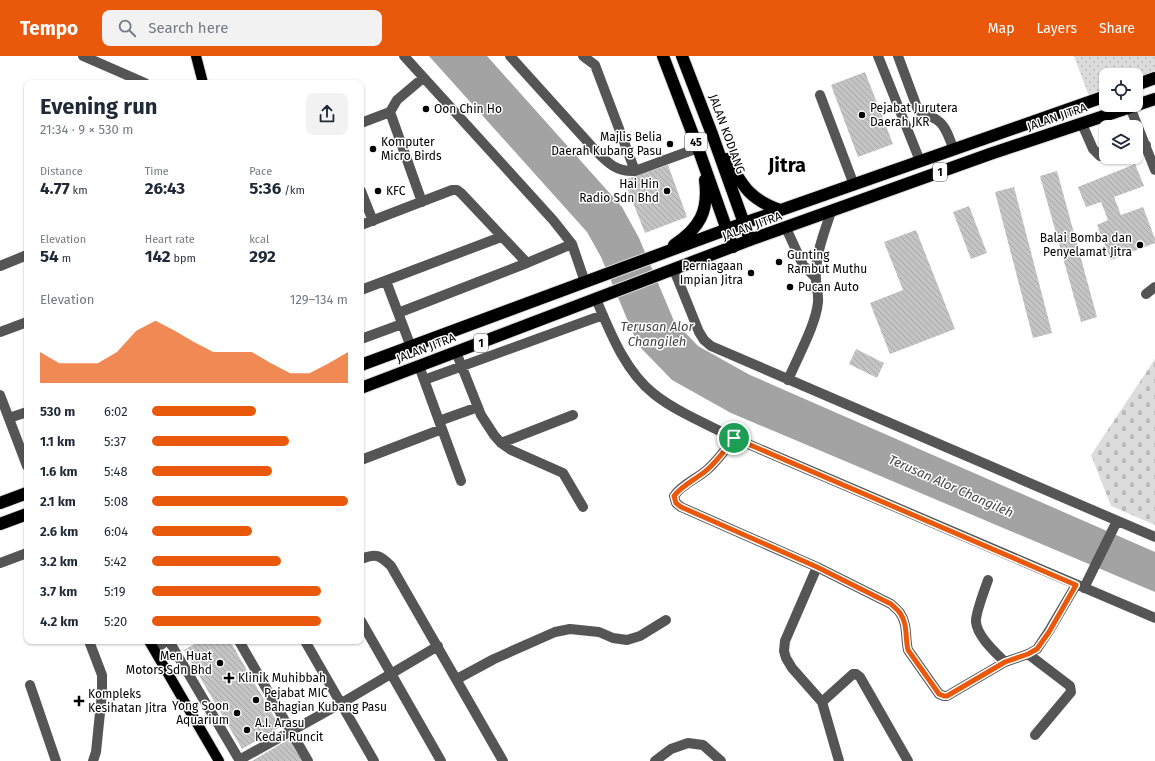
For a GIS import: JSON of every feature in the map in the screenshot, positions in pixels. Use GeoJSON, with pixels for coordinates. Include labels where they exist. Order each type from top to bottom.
{"type":"FeatureCollection","features":[{"type":"Feature","properties":{"kind":"highway","name":"45"},"geometry":{"type":"LineString","coordinates":[[663,56],[734,247]]}},
{"type":"Feature","properties":{"kind":"highway","name":"JALAN KODIANG"},"geometry":{"type":"LineString","coordinates":[[682,56],[744,223]]}},
{"type":"Feature","properties":{"kind":"highway"},"geometry":{"type":"LineString","coordinates":[[1143,82],[1155,78]]}},
{"type":"Feature","properties":{"kind":"highway","name":"JALAN JITRA"},"geometry":{"type":"LineString","coordinates":[[364,364],[727,229],[1099,99]]}},
{"type":"Feature","properties":{"kind":"highway","name":"JALAN JITRA"},"geometry":{"type":"LineString","coordinates":[[1143,103],[1155,99]]}},
{"type":"Feature","properties":{"kind":"highway"},"geometry":{"type":"LineString","coordinates":[[1076,107],[1082,124]]}},
{"type":"Feature","properties":{"kind":"highway","name":"JALAN JITRA"},"geometry":{"type":"LineString","coordinates":[[364,387],[750,240],[963,164],[1118,112]]}},
{"type":"Feature","properties":{"kind":"highway"},"geometry":{"type":"LineString","coordinates":[[712,134],[734,171],[751,195],[769,206],[780,210]]}},
{"type":"Feature","properties":{"kind":"highway"},"geometry":{"type":"LineString","coordinates":[[655,256],[682,240],[694,229],[702,216],[706,203],[703,162]]}},
{"type":"Feature","properties":{"kind":"highway","name":"45"},"geometry":{"type":"LineString","coordinates":[[744,223],[750,240]]}},
{"type":"Feature","properties":{"kind":"highway"},"geometry":{"type":"LineString","coordinates":[[0,503],[24,494]]}},
{"type":"Feature","properties":{"kind":"highway"},"geometry":{"type":"LineString","coordinates":[[0,524],[24,515]]}},
{"type":"Feature","properties":{"kind":"main road"},"geometry":{"type":"LineString","coordinates":[[196,56],[202,80]]}},
{"type":"Feature","properties":{"kind":"main road"},"geometry":{"type":"LineString","coordinates":[[152,645],[219,761]]}},
{"type":"Feature","properties":{"kind":"street"},"geometry":{"type":"LineString","coordinates":[[83,56],[138,80]]}},
{"type":"Feature","properties":{"kind":"street"},"geometry":{"type":"LineString","coordinates":[[404,56],[553,220],[572,244],[589,280]]}},
{"type":"Feature","properties":{"kind":"street"},"geometry":{"type":"LineString","coordinates":[[510,56],[607,162],[618,169],[635,171],[698,148]]}},
{"type":"Feature","properties":{"kind":"street"},"geometry":{"type":"LineString","coordinates":[[583,56],[595,65],[635,171]]}},
{"type":"Feature","properties":{"kind":"street"},"geometry":{"type":"LineString","coordinates":[[878,56],[920,161]]}},
{"type":"Feature","properties":{"kind":"street"},"geometry":{"type":"LineString","coordinates":[[898,56],[918,110],[921,114],[938,120],[944,127],[954,150]]}},
{"type":"Feature","properties":{"kind":"street"},"geometry":{"type":"LineString","coordinates":[[364,122],[390,112],[396,100],[423,78]]}},
{"type":"Feature","properties":{"kind":"street"},"geometry":{"type":"LineString","coordinates":[[820,95],[854,185]]}},
{"type":"Feature","properties":{"kind":"street"},"geometry":{"type":"LineString","coordinates":[[390,112],[422,202]]}},
{"type":"Feature","properties":{"kind":"street"},"geometry":{"type":"LineString","coordinates":[[1082,124],[1093,150],[1099,155]]}},
{"type":"Feature","properties":{"kind":"street"},"geometry":{"type":"LineString","coordinates":[[1143,149],[1155,170]]}},
{"type":"Feature","properties":{"kind":"street"},"geometry":{"type":"LineString","coordinates":[[364,224],[452,190],[457,190],[461,192],[527,263]]}},
{"type":"Feature","properties":{"kind":"street"},"geometry":{"type":"LineString","coordinates":[[364,198],[373,221]]}},
{"type":"Feature","properties":{"kind":"street"},"geometry":{"type":"LineString","coordinates":[[788,380],[814,320],[818,303],[818,290],[815,276],[817,256],[831,212]]}},
{"type":"Feature","properties":{"kind":"street"},"geometry":{"type":"LineString","coordinates":[[786,228],[803,265],[815,276]]}},
{"type":"Feature","properties":{"kind":"street"},"geometry":{"type":"LineString","coordinates":[[364,289],[501,236]]}},
{"type":"Feature","properties":{"kind":"street"},"geometry":{"type":"LineString","coordinates":[[398,313],[572,244]]}},
{"type":"Feature","properties":{"kind":"street"},"geometry":{"type":"LineString","coordinates":[[0,266],[24,257]]}},
{"type":"Feature","properties":{"kind":"street"},"geometry":{"type":"LineString","coordinates":[[674,270],[699,332],[704,340],[711,346],[1155,537]]}},
{"type":"Feature","properties":{"kind":"street"},"geometry":{"type":"LineString","coordinates":[[386,281],[411,347]]}},
{"type":"Feature","properties":{"kind":"street"},"geometry":{"type":"LineString","coordinates":[[1146,294],[1155,287]]}},
{"type":"Feature","properties":{"kind":"street"},"geometry":{"type":"LineString","coordinates":[[598,298],[603,315],[626,362],[638,379],[653,394],[667,403],[734,438],[1155,618]]}},
{"type":"Feature","properties":{"kind":"street"},"geometry":{"type":"LineString","coordinates":[[424,380],[603,315]]}},
{"type":"Feature","properties":{"kind":"street"},"geometry":{"type":"LineString","coordinates":[[0,332],[24,323]]}},
{"type":"Feature","properties":{"kind":"street"},"geometry":{"type":"LineString","coordinates":[[364,338],[402,324]]}},
{"type":"Feature","properties":{"kind":"street"},"geometry":{"type":"LineString","coordinates":[[456,352],[484,421],[501,443],[510,450],[563,473],[583,507]]}},
{"type":"Feature","properties":{"kind":"street"},"geometry":{"type":"LineString","coordinates":[[419,366],[461,481]]}},
{"type":"Feature","properties":{"kind":"street"},"geometry":{"type":"LineString","coordinates":[[0,395],[24,458]]}},
{"type":"Feature","properties":{"kind":"street"},"geometry":{"type":"LineString","coordinates":[[364,459],[440,425],[478,406]]}},
{"type":"Feature","properties":{"kind":"street"},"geometry":{"type":"LineString","coordinates":[[9,418],[24,413]]}},
{"type":"Feature","properties":{"kind":"street"},"geometry":{"type":"LineString","coordinates":[[501,443],[573,415]]}},
{"type":"Feature","properties":{"kind":"street"},"geometry":{"type":"LineString","coordinates":[[734,438],[717,461],[707,471],[678,491],[674,496],[676,503],[681,507],[817,567],[891,604],[900,613],[905,624],[908,650],[939,694],[944,696],[947,696],[1005,662],[1028,654],[1037,649],[1080,586],[1090,574],[1117,521]]}},
{"type":"Feature","properties":{"kind":"street"},"geometry":{"type":"LineString","coordinates":[[0,563],[24,554]]}},
{"type":"Feature","properties":{"kind":"street"},"geometry":{"type":"LineString","coordinates":[[364,558],[376,555],[384,558],[391,566],[504,761]]}},
{"type":"Feature","properties":{"kind":"street"},"geometry":{"type":"LineString","coordinates":[[817,567],[785,641],[784,651],[792,668],[822,702],[839,761]]}},
{"type":"Feature","properties":{"kind":"street"},"geometry":{"type":"LineString","coordinates":[[988,580],[975,622],[978,630],[986,642],[1005,662]]}},
{"type":"Feature","properties":{"kind":"street"},"geometry":{"type":"LineString","coordinates":[[456,679],[494,659],[556,632],[570,629],[599,632],[613,638],[627,640],[640,636],[666,620]]}},
{"type":"Feature","properties":{"kind":"street"},"geometry":{"type":"LineString","coordinates":[[364,626],[441,761]]}},
{"type":"Feature","properties":{"kind":"street"},"geometry":{"type":"LineString","coordinates":[[90,644],[102,675],[102,693],[94,761]]}},
{"type":"Feature","properties":{"kind":"street"},"geometry":{"type":"LineString","coordinates":[[172,644],[240,760],[340,704],[438,646]]}},
{"type":"Feature","properties":{"kind":"street"},"geometry":{"type":"LineString","coordinates":[[241,644],[308,761]]}},
{"type":"Feature","properties":{"kind":"street"},"geometry":{"type":"LineString","coordinates":[[307,644],[374,761]]}},
{"type":"Feature","properties":{"kind":"street"},"geometry":{"type":"LineString","coordinates":[[1028,654],[1070,686],[1071,692],[1035,735]]}},
{"type":"Feature","properties":{"kind":"street"},"geometry":{"type":"LineString","coordinates":[[822,702],[853,674],[856,674],[860,677],[908,761]]}},
{"type":"Feature","properties":{"kind":"street"},"geometry":{"type":"LineString","coordinates":[[30,685],[56,761]]}},
{"type":"Feature","properties":{"kind":"street"},"geometry":{"type":"LineString","coordinates":[[655,761],[671,749],[688,743],[703,745],[721,761]]}},
{"type":"Feature","properties":{"kind":"green space"},"geometry":{"type":"Polygon","coordinates":[[[1074,56],[1155,56],[1155,75],[1143,79],[1143,68],[1099,68],[1099,96],[1090,99],[1074,56]]]}},
{"type":"Feature","properties":{"kind":"green space"},"geometry":{"type":"Polygon","coordinates":[[[1155,359],[1155,525],[1111,506],[1091,455],[1155,359]]]}},
{"type":"Feature","properties":{"kind":"water","name":"Terusan Alor Changileh"},"geometry":{"type":"Polygon","coordinates":[[[429,56],[487,56],[622,207],[639,238],[674,321],[698,346],[750,375],[1155,552],[1155,592],[731,413],[672,380],[638,345],[601,257],[587,232],[429,56]]]}},
{"type":"Feature","properties":{"kind":"building","name":"Pejabat Jurutera Daerah JKR"},"geometry":{"type":"Polygon","coordinates":[[[865,72],[893,144],[858,157],[831,85],[865,72]]]}},
{"type":"Feature","properties":{"kind":"building"},"geometry":{"type":"Polygon","coordinates":[[[1135,164],[1144,186],[1114,197],[1121,215],[1143,207],[1155,239],[1155,243],[1111,260],[1097,225],[1108,220],[1101,202],[1086,207],[1078,187],[1135,164]]]}},
{"type":"Feature","properties":{"kind":"building"},"geometry":{"type":"Polygon","coordinates":[[[668,165],[687,217],[645,233],[624,180],[668,165]]]}},
{"type":"Feature","properties":{"kind":"building"},"geometry":{"type":"Polygon","coordinates":[[[1057,171],[1097,317],[1081,322],[1040,176],[1057,171]]]}},
{"type":"Feature","properties":{"kind":"building"},"geometry":{"type":"Polygon","coordinates":[[[1014,187],[1052,333],[1033,338],[995,192],[1014,187]]]}},
{"type":"Feature","properties":{"kind":"building"},"geometry":{"type":"Polygon","coordinates":[[[969,206],[987,253],[971,259],[953,212],[969,206]]]}},
{"type":"Feature","properties":{"kind":"building"},"geometry":{"type":"Polygon","coordinates":[[[916,230],[955,329],[890,354],[870,303],[903,290],[884,242],[916,230]]]}},
{"type":"Feature","properties":{"kind":"building"},"geometry":{"type":"Polygon","coordinates":[[[856,349],[884,363],[877,378],[849,364],[856,349]]]}},
{"type":"Feature","properties":{"kind":"building"},"geometry":{"type":"Polygon","coordinates":[[[195,644],[232,644],[280,727],[242,749],[184,650],[195,644]]]}},
{"type":"Feature","properties":{"kind":"building"},"geometry":{"type":"Polygon","coordinates":[[[291,738],[304,761],[252,761],[291,738]]]}},
{"type":"Feature","properties":{"kind":"place","name":"Oon Chin Ho"},"geometry":{"type":"Point","coordinates":[426,109]}},
{"type":"Feature","properties":{"kind":"place","name":"Pejabat Jurutera Daerah JKR"},"geometry":{"type":"Point","coordinates":[862,115]}},
{"type":"Feature","properties":{"kind":"place","name":"Majlis Belia Daerah Kubang Pasu"},"geometry":{"type":"Point","coordinates":[670,144]}},
{"type":"Feature","properties":{"kind":"place","name":"Komputer Micro Birds"},"geometry":{"type":"Point","coordinates":[373,149]}},
{"type":"Feature","properties":{"kind":"place","name":"KFC"},"geometry":{"type":"Point","coordinates":[378,191]}},
{"type":"Feature","properties":{"kind":"place","name":"Hai Hin Radio Sdn Bhd"},"geometry":{"type":"Point","coordinates":[667,191]}},
{"type":"Feature","properties":{"kind":"place","name":"Balai Bomba dan Penyelamat Jitra"},"geometry":{"type":"Point","coordinates":[1140,245]}},
{"type":"Feature","properties":{"kind":"place","name":"Gunting Rambut Muthu"},"geometry":{"type":"Point","coordinates":[779,262]}},
{"type":"Feature","properties":{"kind":"place","name":"Perniagaan Impian Jitra"},"geometry":{"type":"Point","coordinates":[751,273]}},
{"type":"Feature","properties":{"kind":"place","name":"Pucan Auto"},"geometry":{"type":"Point","coordinates":[790,287]}},
{"type":"Feature","properties":{"kind":"place","name":"Men Huat Motors Sdn Bhd"},"geometry":{"type":"Point","coordinates":[220,663]}},
{"type":"Feature","properties":{"kind":"place","name":"Klinik Muhibbah"},"geometry":{"type":"Point","coordinates":[229,678]}},
{"type":"Feature","properties":{"kind":"place","name":"Pejabat MIC Bahagian Kubang Pasu"},"geometry":{"type":"Point","coordinates":[256,700]}},
{"type":"Feature","properties":{"kind":"place","name":"Kompleks Kesihatan Jitra"},"geometry":{"type":"Point","coordinates":[79,701]}},
{"type":"Feature","properties":{"kind":"place","name":"Yong Soon Aquarium"},"geometry":{"type":"Point","coordinates":[237,713]}},
{"type":"Feature","properties":{"kind":"place","name":"A.I. Arasu Kedai Runcit"},"geometry":{"type":"Point","coordinates":[247,730]}},
{"type":"Feature","properties":{"kind":"district","name":"Jitra"},"geometry":{"type":"Point","coordinates":[787,165]}},
{"type":"Feature","properties":{"kind":"route"},"geometry":{"type":"LineString","coordinates":[[734,438],[1076,585],[1049,632],[1037,649],[1028,654],[1005,662],[947,696],[939,694],[908,650],[905,624],[900,613],[891,604],[817,567],[681,507],[676,503],[674,496],[678,491],[707,471],[717,461],[734,438]]}}]}
